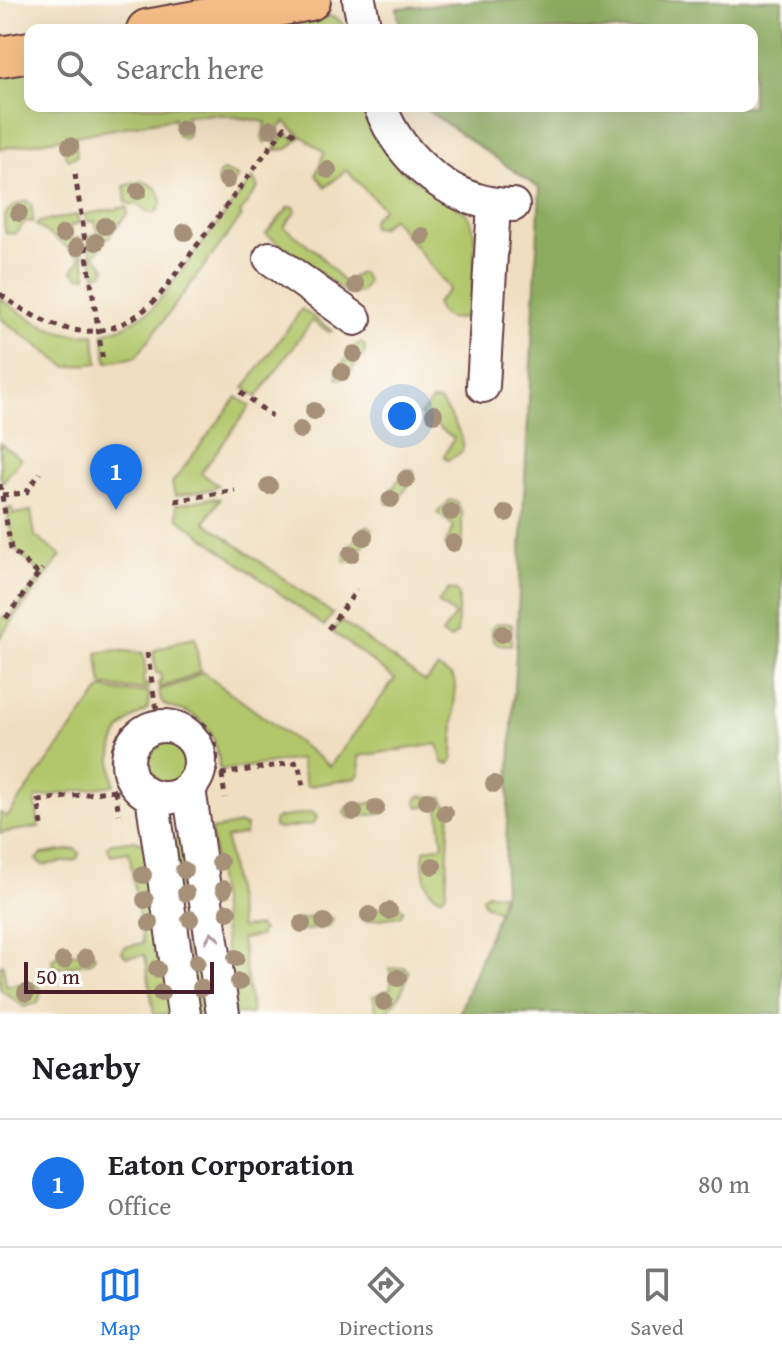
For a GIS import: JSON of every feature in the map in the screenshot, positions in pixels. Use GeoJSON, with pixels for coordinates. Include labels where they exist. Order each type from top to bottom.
{"type":"FeatureCollection","features":[{"type":"Feature","properties":{"kind":"main road"},"geometry":{"type":"LineString","coordinates":[[180,24],[310,0]]}},
{"type":"Feature","properties":{"kind":"main road"},"geometry":{"type":"LineString","coordinates":[[0,57],[24,53]]}},
{"type":"Feature","properties":{"kind":"lane"},"geometry":{"type":"LineString","coordinates":[[359,0],[364,24]]}},
{"type":"Feature","properties":{"kind":"lane"},"geometry":{"type":"LineString","coordinates":[[383,112],[395,137],[415,162],[448,188],[469,198],[503,205],[483,386]]}},
{"type":"Feature","properties":{"kind":"lane"},"geometry":{"type":"LineString","coordinates":[[270,258],[355,319]]}},
{"type":"Feature","properties":{"kind":"lane"},"geometry":{"type":"LineString","coordinates":[[154,727],[179,728],[195,743],[201,765],[189,789],[172,798],[152,796],[139,789],[131,779],[128,754],[142,733],[154,727]]}},
{"type":"Feature","properties":{"kind":"lane"},"geometry":{"type":"LineString","coordinates":[[189,789],[223,1014]]}},
{"type":"Feature","properties":{"kind":"lane"},"geometry":{"type":"LineString","coordinates":[[152,796],[184,1014]]}},
{"type":"Feature","properties":{"kind":"path"},"geometry":{"type":"LineString","coordinates":[[0,294],[30,315],[73,332],[124,323],[151,306],[285,127],[297,136]]}},
{"type":"Feature","properties":{"kind":"path"},"geometry":{"type":"LineString","coordinates":[[75,174],[103,362]]}},
{"type":"Feature","properties":{"kind":"path"},"geometry":{"type":"LineString","coordinates":[[240,392],[272,416]]}},
{"type":"Feature","properties":{"kind":"path"},"geometry":{"type":"LineString","coordinates":[[2,495],[26,493],[40,473]]}},
{"type":"Feature","properties":{"kind":"path"},"geometry":{"type":"LineString","coordinates":[[0,484],[11,549],[40,572],[6,618]]}},
{"type":"Feature","properties":{"kind":"path"},"geometry":{"type":"LineString","coordinates":[[175,501],[235,490]]}},
{"type":"Feature","properties":{"kind":"path"},"geometry":{"type":"LineString","coordinates":[[328,629],[357,590]]}},
{"type":"Feature","properties":{"kind":"path"},"geometry":{"type":"LineString","coordinates":[[147,653],[157,711]]}},
{"type":"Feature","properties":{"kind":"path"},"geometry":{"type":"LineString","coordinates":[[42,825],[38,801],[119,787],[113,760],[120,736],[138,718],[157,711],[178,712],[199,723],[213,744],[215,772],[222,774],[298,762],[303,786]]}},
{"type":"Feature","properties":{"kind":"path"},"geometry":{"type":"LineString","coordinates":[[222,774],[225,798]]}},
{"type":"Feature","properties":{"kind":"path"},"geometry":{"type":"LineString","coordinates":[[115,790],[119,814]]}},
{"type":"Feature","properties":{"kind":"green space"},"geometry":{"type":"Polygon","coordinates":[[[486,0],[782,0],[782,1014],[459,1014],[503,899],[540,189],[430,112],[758,112],[758,24],[399,24],[397,8],[486,0]]]}},
{"type":"Feature","properties":{"kind":"green space"},"geometry":{"type":"Polygon","coordinates":[[[321,12],[343,24],[258,24],[321,12]]]}},
{"type":"Feature","properties":{"kind":"green space"},"geometry":{"type":"Polygon","coordinates":[[[24,67],[24,112],[368,112],[394,162],[468,215],[475,245],[468,314],[454,319],[440,313],[436,303],[450,289],[392,218],[380,228],[372,227],[371,221],[383,208],[346,170],[326,187],[316,175],[324,152],[302,136],[288,149],[275,150],[285,133],[294,139],[299,134],[285,122],[265,144],[262,138],[266,122],[216,114],[186,116],[188,134],[184,139],[178,136],[174,118],[75,136],[77,156],[69,159],[62,138],[0,149],[0,71],[24,67]]]}},
{"type":"Feature","properties":{"kind":"green space"},"geometry":{"type":"Polygon","coordinates":[[[223,171],[238,177],[227,192],[217,182],[223,171]]]}},
{"type":"Feature","properties":{"kind":"green space"},"geometry":{"type":"Polygon","coordinates":[[[253,178],[258,188],[240,213],[242,216],[136,357],[107,362],[103,333],[125,326],[152,309],[253,178]]]}},
{"type":"Feature","properties":{"kind":"green space"},"geometry":{"type":"Polygon","coordinates":[[[141,181],[156,189],[161,197],[156,213],[149,213],[136,203],[126,202],[124,186],[141,181]]]}},
{"type":"Feature","properties":{"kind":"green space"},"geometry":{"type":"Polygon","coordinates":[[[27,201],[32,206],[33,222],[26,221],[15,234],[6,233],[4,221],[8,211],[27,201]]]}},
{"type":"Feature","properties":{"kind":"green space"},"geometry":{"type":"Polygon","coordinates":[[[127,207],[128,213],[94,255],[106,268],[103,273],[95,275],[88,236],[98,234],[95,221],[86,222],[85,214],[127,207]]]}},
{"type":"Feature","properties":{"kind":"green space"},"geometry":{"type":"Polygon","coordinates":[[[289,207],[294,207],[296,211],[284,227],[316,251],[344,283],[359,273],[363,274],[367,281],[362,290],[347,293],[266,234],[289,207]]]}},
{"type":"Feature","properties":{"kind":"green space"},"geometry":{"type":"Polygon","coordinates":[[[77,215],[79,223],[70,226],[72,239],[81,238],[87,276],[80,277],[73,271],[81,257],[36,225],[77,215]]]}},
{"type":"Feature","properties":{"kind":"green space"},"geometry":{"type":"Polygon","coordinates":[[[0,298],[56,330],[94,334],[98,363],[67,367],[0,318],[0,298]]]}},
{"type":"Feature","properties":{"kind":"green space"},"geometry":{"type":"Polygon","coordinates":[[[302,309],[332,331],[312,321],[257,397],[244,388],[302,309]]]}},
{"type":"Feature","properties":{"kind":"green space"},"geometry":{"type":"Polygon","coordinates":[[[361,343],[365,346],[365,352],[346,378],[337,379],[337,371],[356,345],[361,343]]]}},
{"type":"Feature","properties":{"kind":"green space"},"geometry":{"type":"Polygon","coordinates":[[[237,397],[250,406],[201,473],[218,485],[175,496],[172,483],[237,397]]]}},
{"type":"Feature","properties":{"kind":"green space"},"geometry":{"type":"Polygon","coordinates":[[[432,401],[440,401],[462,438],[463,449],[447,460],[444,456],[454,438],[420,415],[432,401]]]}},
{"type":"Feature","properties":{"kind":"green space"},"geometry":{"type":"Polygon","coordinates":[[[0,443],[21,459],[3,482],[0,476],[0,443]]]}},
{"type":"Feature","properties":{"kind":"green space"},"geometry":{"type":"Polygon","coordinates":[[[413,469],[415,477],[394,504],[387,504],[386,497],[406,470],[413,469]]]}},
{"type":"Feature","properties":{"kind":"green space"},"geometry":{"type":"Polygon","coordinates":[[[220,499],[205,522],[333,614],[324,626],[178,518],[176,505],[220,499]]]}},
{"type":"Feature","properties":{"kind":"green space"},"geometry":{"type":"Polygon","coordinates":[[[450,500],[457,502],[462,514],[462,545],[455,552],[445,545],[454,526],[437,513],[450,500]]]}},
{"type":"Feature","properties":{"kind":"green space"},"geometry":{"type":"Polygon","coordinates":[[[12,508],[13,514],[31,511],[35,536],[61,556],[0,637],[0,621],[4,616],[9,619],[42,575],[14,548],[7,509],[12,508]]]}},
{"type":"Feature","properties":{"kind":"green space"},"geometry":{"type":"Polygon","coordinates":[[[368,526],[372,534],[352,561],[344,562],[344,554],[363,528],[368,526]]]}},
{"type":"Feature","properties":{"kind":"green space"},"geometry":{"type":"Polygon","coordinates":[[[449,589],[459,596],[457,633],[450,639],[442,634],[455,615],[438,603],[449,589]]]}},
{"type":"Feature","properties":{"kind":"green space"},"geometry":{"type":"Polygon","coordinates":[[[341,621],[425,682],[438,668],[453,677],[453,759],[450,764],[443,763],[438,744],[359,756],[360,773],[356,778],[309,786],[306,786],[300,759],[224,770],[219,768],[214,740],[204,725],[189,713],[168,707],[161,701],[159,690],[187,681],[202,672],[330,766],[395,679],[333,632],[341,621]]]}},
{"type":"Feature","properties":{"kind":"green space"},"geometry":{"type":"Polygon","coordinates":[[[497,623],[512,624],[511,645],[493,640],[491,629],[497,623]]]}},
{"type":"Feature","properties":{"kind":"green space"},"geometry":{"type":"Polygon","coordinates":[[[195,638],[200,671],[159,688],[160,673],[156,673],[153,651],[195,638]]]}},
{"type":"Feature","properties":{"kind":"green space"},"geometry":{"type":"Polygon","coordinates":[[[115,650],[143,653],[144,685],[148,684],[148,689],[102,685],[97,653],[115,650]]]}},
{"type":"Feature","properties":{"kind":"green space"},"geometry":{"type":"Polygon","coordinates":[[[102,688],[149,692],[148,708],[127,723],[117,737],[112,760],[114,785],[35,798],[39,827],[0,833],[0,813],[7,817],[102,688]]]}},
{"type":"Feature","properties":{"kind":"green space"},"geometry":{"type":"Polygon","coordinates":[[[165,739],[181,746],[188,762],[181,778],[165,785],[149,778],[142,762],[149,746],[165,739]]]}},
{"type":"Feature","properties":{"kind":"green space"},"geometry":{"type":"Polygon","coordinates":[[[420,796],[442,798],[450,810],[446,892],[443,897],[431,891],[423,864],[424,850],[443,845],[438,805],[419,807],[416,800],[420,796]]]}},
{"type":"Feature","properties":{"kind":"green space"},"geometry":{"type":"Polygon","coordinates":[[[382,801],[388,806],[384,813],[350,818],[344,813],[348,807],[382,801]]]}},
{"type":"Feature","properties":{"kind":"green space"},"geometry":{"type":"Polygon","coordinates":[[[312,812],[317,817],[314,824],[274,827],[274,821],[278,818],[312,812]]]}},
{"type":"Feature","properties":{"kind":"green space"},"geometry":{"type":"Polygon","coordinates":[[[240,824],[246,826],[245,834],[226,838],[240,928],[258,926],[262,931],[259,936],[241,939],[252,1014],[234,1014],[211,830],[240,824]]]}},
{"type":"Feature","properties":{"kind":"green space"},"geometry":{"type":"Polygon","coordinates":[[[181,839],[213,1014],[194,1014],[173,840],[181,839]]]}},
{"type":"Feature","properties":{"kind":"green space"},"geometry":{"type":"Polygon","coordinates":[[[135,840],[147,845],[174,1014],[154,1014],[145,955],[126,957],[122,952],[125,947],[143,943],[129,852],[111,855],[107,846],[135,840]]]}},
{"type":"Feature","properties":{"kind":"green space"},"geometry":{"type":"Polygon","coordinates":[[[75,849],[80,853],[76,860],[43,865],[36,860],[42,854],[75,849]]]}},
{"type":"Feature","properties":{"kind":"green space"},"geometry":{"type":"Polygon","coordinates":[[[488,893],[502,894],[499,911],[484,904],[482,897],[488,893]]]}},
{"type":"Feature","properties":{"kind":"green space"},"geometry":{"type":"Polygon","coordinates":[[[398,905],[404,910],[400,916],[361,919],[364,910],[398,905]]]}},
{"type":"Feature","properties":{"kind":"green space"},"geometry":{"type":"Polygon","coordinates":[[[327,915],[333,920],[329,927],[295,932],[290,929],[290,923],[294,920],[327,915]]]}},
{"type":"Feature","properties":{"kind":"green space"},"geometry":{"type":"Polygon","coordinates":[[[90,951],[95,956],[91,962],[58,968],[53,965],[52,959],[56,956],[90,951]]]}},
{"type":"Feature","properties":{"kind":"green space"},"geometry":{"type":"Polygon","coordinates":[[[3,964],[6,985],[38,983],[41,992],[38,1003],[24,1007],[0,989],[0,965],[3,964]]]}},
{"type":"Feature","properties":{"kind":"green space"},"geometry":{"type":"Polygon","coordinates":[[[404,967],[409,972],[400,994],[385,1014],[377,1014],[373,996],[391,989],[390,969],[404,967]]]}},
{"type":"Feature","properties":{"kind":"place","name":"Eaton Corporation"},"geometry":{"type":"Point","coordinates":[116,510]}}]}
